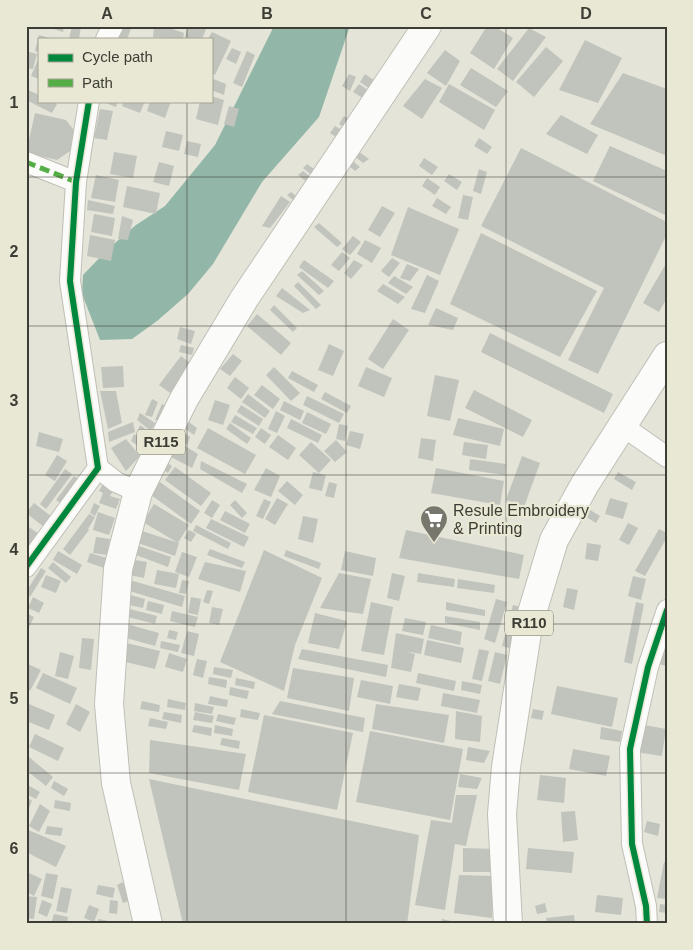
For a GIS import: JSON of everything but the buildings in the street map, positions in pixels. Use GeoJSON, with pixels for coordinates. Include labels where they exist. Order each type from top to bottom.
{"type":"FeatureCollection","features":[{"type":"Feature","properties":{"kind":"main road","name":"R115"},"geometry":{"type":"LineString","coordinates":[[148,924],[116,783],[109,704],[118,569],[138,492],[184,398],[244,299],[427,26]]}},
{"type":"Feature","properties":{"kind":"main road","name":"R110"},"geometry":{"type":"LineString","coordinates":[[508,924],[502,814],[506,767],[528,626],[554,540],[621,425],[667,356]]}},
{"type":"Feature","properties":{"kind":"street"},"geometry":{"type":"LineString","coordinates":[[107,38],[113,26]]}},
{"type":"Feature","properties":{"kind":"street"},"geometry":{"type":"LineString","coordinates":[[89,102],[76,182],[70,281],[98,468],[116,482],[138,492]]}},
{"type":"Feature","properties":{"kind":"street"},"geometry":{"type":"LineString","coordinates":[[26,162],[76,182]]}},
{"type":"Feature","properties":{"kind":"street"},"geometry":{"type":"LineString","coordinates":[[621,425],[667,457]]}},
{"type":"Feature","properties":{"kind":"street"},"geometry":{"type":"LineString","coordinates":[[26,567],[98,468]]}},
{"type":"Feature","properties":{"kind":"street"},"geometry":{"type":"LineString","coordinates":[[647,924],[646,906],[632,844],[630,749],[648,666],[667,610]]}},
{"type":"Feature","properties":{"kind":"shaded area"},"geometry":{"type":"Polygon","coordinates":[[[274,26],[350,26],[319,117],[262,182],[213,264],[188,294],[157,321],[132,339],[100,340],[82,294],[83,275],[108,249],[136,225],[165,206],[215,145],[274,26]]]}},
{"type":"Feature","properties":{"kind":"marked path"},"geometry":{"type":"LineString","coordinates":[[26,162],[76,182]]}},
{"type":"Feature","properties":{"kind":"cycle path"},"geometry":{"type":"LineString","coordinates":[[26,567],[98,468],[70,281],[76,182],[89,102]]}},
{"type":"Feature","properties":{"kind":"cycle path"},"geometry":{"type":"LineString","coordinates":[[647,924],[646,906],[632,844],[630,749],[648,667],[667,610]]}},
{"type":"Feature","properties":{"kind":"place","name":"Resule Embroidery & Printing"},"geometry":{"type":"Point","coordinates":[434,543]}}]}
